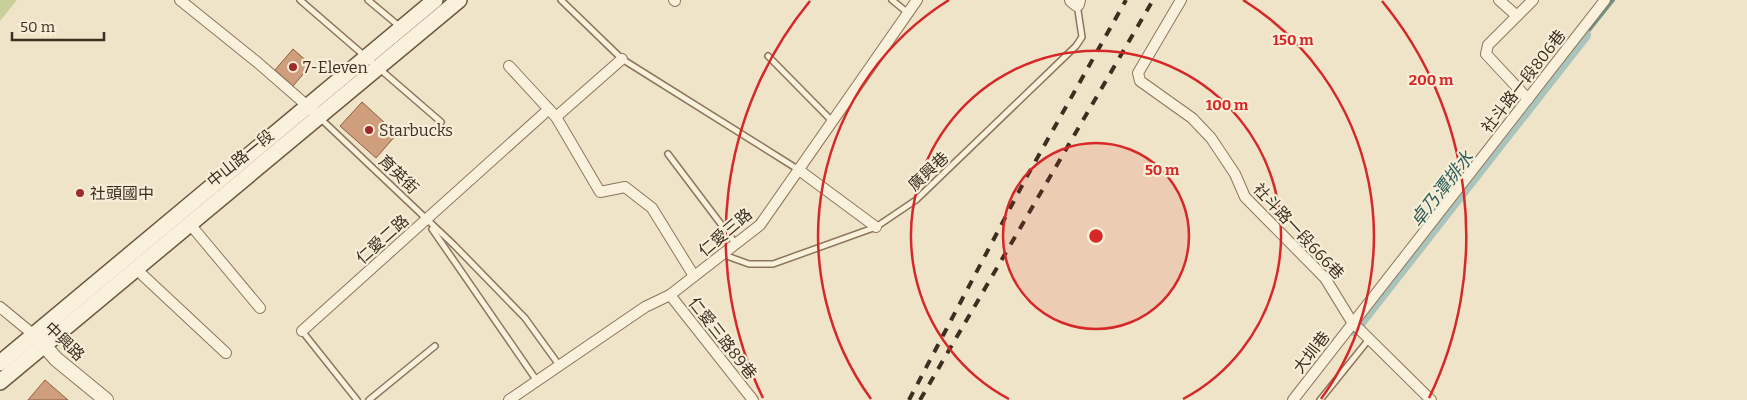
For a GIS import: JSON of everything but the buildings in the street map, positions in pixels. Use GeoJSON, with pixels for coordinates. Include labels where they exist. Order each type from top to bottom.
{"type":"FeatureCollection","features":[{"type":"Feature","properties":{"kind":"main road","name":"中山路一段"},"geometry":{"type":"LineString","coordinates":[[372,63],[402,28],[435,0]]}},
{"type":"Feature","properties":{"kind":"main road","name":"中山路一段"},"geometry":{"type":"LineString","coordinates":[[39,340],[372,63],[459,0]]}},
{"type":"Feature","properties":{"kind":"main road","name":"中山路一段"},"geometry":{"type":"LineString","coordinates":[[39,340],[135,268],[189,223],[313,112]]}},
{"type":"Feature","properties":{"kind":"main road"},"geometry":{"type":"LineString","coordinates":[[0,363],[39,340]]}},
{"type":"Feature","properties":{"kind":"main road"},"geometry":{"type":"LineString","coordinates":[[0,382],[39,340]]}},
{"type":"Feature","properties":{"kind":"street","name":"育英街"},"geometry":{"type":"LineString","coordinates":[[180,0],[257,62],[313,112]]}},
{"type":"Feature","properties":{"kind":"street","name":"仁愛三路"},"geometry":{"type":"LineString","coordinates":[[509,400],[645,307],[670,295],[724,255],[760,225],[917,0]]}},
{"type":"Feature","properties":{"kind":"street","name":"社斗路一段666巷"},"geometry":{"type":"LineString","coordinates":[[1180,0],[1138,73],[1140,82],[1192,118],[1211,138],[1234,174],[1245,197],[1325,278],[1353,323],[1367,335]]}},
{"type":"Feature","properties":{"kind":"street"},"geometry":{"type":"LineString","coordinates":[[1499,0],[1517,16]]}},
{"type":"Feature","properties":{"kind":"street"},"geometry":{"type":"LineString","coordinates":[[1528,99],[1486,54],[1488,46],[1533,0]]}},
{"type":"Feature","properties":{"kind":"street","name":"社斗路一段806巷"},"geometry":{"type":"LineString","coordinates":[[1353,323],[1605,0]]}},
{"type":"Feature","properties":{"kind":"street","name":"仁愛二路"},"geometry":{"type":"LineString","coordinates":[[302,331],[426,220],[552,113],[622,59]]}},
{"type":"Feature","properties":{"kind":"street"},"geometry":{"type":"LineString","coordinates":[[508,66],[552,113],[600,192],[625,187],[652,208],[694,276]]}},
{"type":"Feature","properties":{"kind":"street"},"geometry":{"type":"LineString","coordinates":[[799,170],[876,227]]}},
{"type":"Feature","properties":{"kind":"street"},"geometry":{"type":"LineString","coordinates":[[189,223],[260,308]]}},
{"type":"Feature","properties":{"kind":"street"},"geometry":{"type":"LineString","coordinates":[[135,268],[226,353]]}},
{"type":"Feature","properties":{"kind":"street","name":"仁愛三路89巷"},"geometry":{"type":"LineString","coordinates":[[670,295],[753,400]]}},
{"type":"Feature","properties":{"kind":"street","name":"中興路"},"geometry":{"type":"LineString","coordinates":[[0,307],[39,340],[56,359],[106,400]]}},
{"type":"Feature","properties":{"kind":"street","name":"大圳巷"},"geometry":{"type":"LineString","coordinates":[[1292,400],[1353,323]]}},
{"type":"Feature","properties":{"kind":"street"},"geometry":{"type":"LineString","coordinates":[[1367,335],[1431,400]]}},
{"type":"Feature","properties":{"kind":"lane"},"geometry":{"type":"LineString","coordinates":[[300,0],[441,122]]}},
{"type":"Feature","properties":{"kind":"lane"},"geometry":{"type":"LineString","coordinates":[[368,0],[402,28]]}},
{"type":"Feature","properties":{"kind":"lane"},"geometry":{"type":"LineString","coordinates":[[561,0],[622,59],[799,170]]}},
{"type":"Feature","properties":{"kind":"lane"},"geometry":{"type":"LineString","coordinates":[[892,0],[908,13]]}},
{"type":"Feature","properties":{"kind":"lane","name":"廣興巷"},"geometry":{"type":"LineString","coordinates":[[724,255],[749,264],[773,264],[876,227],[916,200],[1076,46],[1082,37],[1076,1]]}},
{"type":"Feature","properties":{"kind":"lane"},"geometry":{"type":"LineString","coordinates":[[768,56],[832,122]]}},
{"type":"Feature","properties":{"kind":"lane","name":"育英街"},"geometry":{"type":"LineString","coordinates":[[313,112],[525,318],[559,365]]}},
{"type":"Feature","properties":{"kind":"lane"},"geometry":{"type":"LineString","coordinates":[[668,154],[736,245]]}},
{"type":"Feature","properties":{"kind":"lane"},"geometry":{"type":"LineString","coordinates":[[426,220],[537,381]]}},
{"type":"Feature","properties":{"kind":"lane"},"geometry":{"type":"LineString","coordinates":[[302,331],[357,400]]}},
{"type":"Feature","properties":{"kind":"lane"},"geometry":{"type":"LineString","coordinates":[[1320,400],[1367,335]]}},
{"type":"Feature","properties":{"kind":"lane"},"geometry":{"type":"LineString","coordinates":[[369,400],[435,346]]}},
{"type":"Feature","properties":{"kind":"green space"},"geometry":{"type":"Polygon","coordinates":[[[0,0],[17,0],[0,21],[0,0]]]}},
{"type":"Feature","properties":{"kind":"waterway","name":"卓乃潭排水"},"geometry":{"type":"LineString","coordinates":[[1585,35],[1613,0]]}},
{"type":"Feature","properties":{"kind":"waterway","name":"卓乃潭排水"},"geometry":{"type":"LineString","coordinates":[[1354,330],[1585,35]]}},
{"type":"Feature","properties":{"kind":"railway"},"geometry":{"type":"LineString","coordinates":[[909,400],[1026,178],[1126,0]]}},
{"type":"Feature","properties":{"kind":"railway"},"geometry":{"type":"LineString","coordinates":[[920,400],[1153,0]]}},
{"type":"Feature","properties":{"kind":"place","name":"7-Eleven"},"geometry":{"type":"Point","coordinates":[293,67]}},
{"type":"Feature","properties":{"kind":"place","name":"Starbucks"},"geometry":{"type":"Point","coordinates":[369,130]}},
{"type":"Feature","properties":{"kind":"place","name":"社頭國中"},"geometry":{"type":"Point","coordinates":[80,193]}}]}
